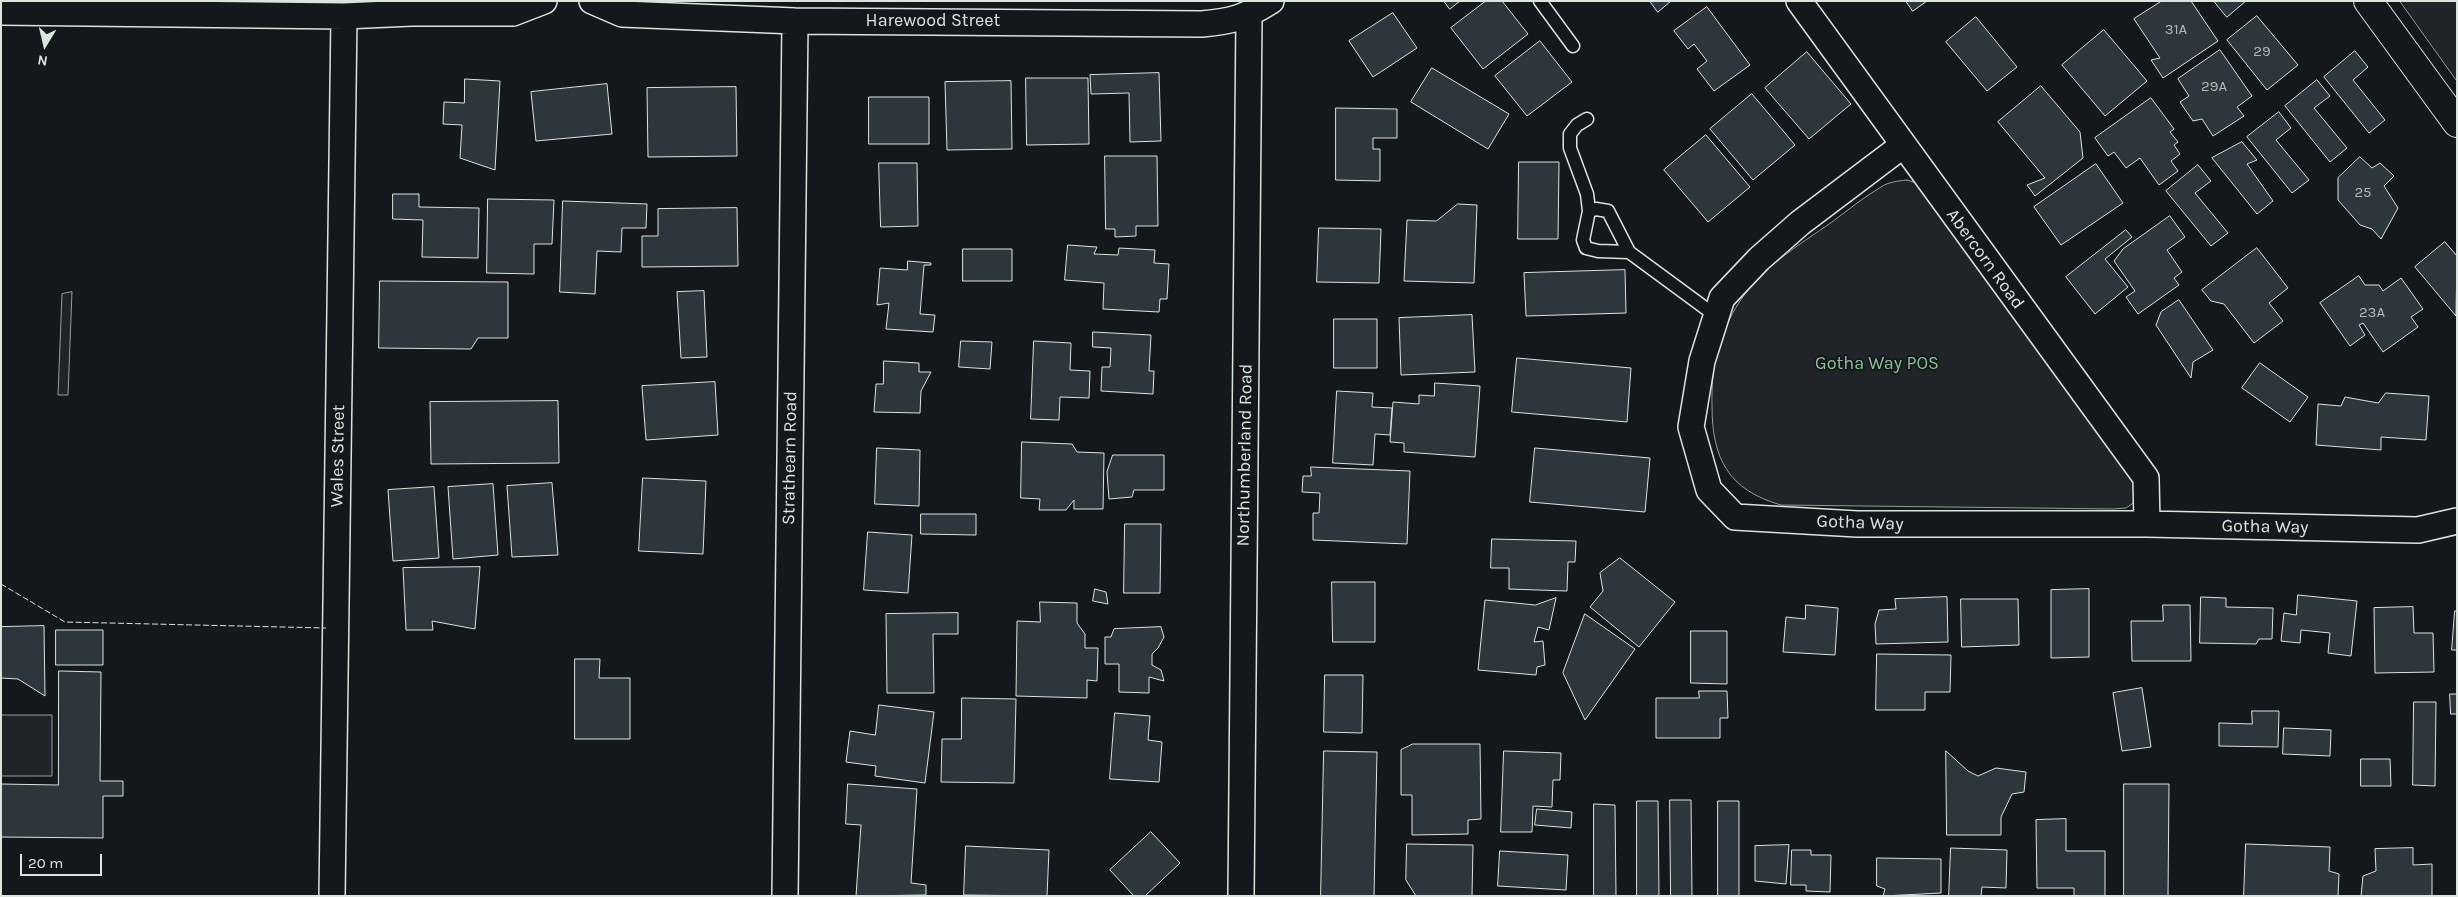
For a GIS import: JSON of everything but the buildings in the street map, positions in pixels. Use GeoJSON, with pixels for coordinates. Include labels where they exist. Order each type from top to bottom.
{"type":"FeatureCollection","features":[{"type":"Feature","properties":{"kind":"street"},"geometry":{"type":"LineString","coordinates":[[1,12],[344,16],[412,13],[513,13],[544,1]]}},
{"type":"Feature","properties":{"kind":"street","name":"Harewood Street"},"geometry":{"type":"LineString","coordinates":[[592,1],[622,14],[795,20],[1202,24],[1231,21],[1249,15],[1270,1]]}},
{"type":"Feature","properties":{"kind":"street","name":"Abercorn Road"},"geometry":{"type":"LineString","coordinates":[[1799,1],[1902,146],[2146,478],[2147,524]]}},
{"type":"Feature","properties":{"kind":"street"},"geometry":{"type":"LineString","coordinates":[[2368,1],[2457,123]]}},
{"type":"Feature","properties":{"kind":"street","name":"Northumberland Road"},"geometry":{"type":"LineString","coordinates":[[1241,896],[1249,15]]}},
{"type":"Feature","properties":{"kind":"street","name":"Wales Street"},"geometry":{"type":"LineString","coordinates":[[332,896],[344,16]]}},
{"type":"Feature","properties":{"kind":"street","name":"Strathearn Road"},"geometry":{"type":"LineString","coordinates":[[785,896],[795,20]]}},
{"type":"Feature","properties":{"kind":"street","name":"Gotha Way"},"geometry":{"type":"LineString","coordinates":[[1902,146],[1800,223],[1766,253],[1722,298],[1702,362],[1691,427],[1709,490],[1735,518],[1857,524],[2147,524],[2418,530],[2457,521]]}},
{"type":"Feature","properties":{"kind":"lane"},"geometry":{"type":"LineString","coordinates":[[1540,1],[1573,46]]}},
{"type":"Feature","properties":{"kind":"lane"},"geometry":{"type":"LineString","coordinates":[[1587,119],[1577,125],[1570,134],[1570,148],[1587,194],[1589,211],[1583,240],[1586,248],[1598,251],[1629,252]]}},
{"type":"Feature","properties":{"kind":"lane"},"geometry":{"type":"LineString","coordinates":[[1589,211],[1596,209],[1608,211],[1629,252],[1716,316]]}},
{"type":"Feature","properties":{"kind":"green space"},"geometry":{"type":"Polygon","coordinates":[[[2400,1],[2457,1],[2457,81],[2400,1]]]}},
{"type":"Feature","properties":{"kind":"green space","name":"Gotha Way POS"},"geometry":{"type":"Polygon","coordinates":[[[1907,180],[1920,184],[2138,481],[2135,502],[2126,508],[2114,509],[1781,505],[1763,499],[1748,491],[1736,481],[1727,469],[1715,441],[1713,378],[1717,351],[1721,339],[1740,301],[1770,267],[1794,248],[1884,185],[1907,180]]]}},
{"type":"Feature","properties":{"kind":"green space"},"geometry":{"type":"Polygon","coordinates":[[[72,292],[68,395],[58,395],[62,294],[72,292]]]}},
{"type":"Feature","properties":{"kind":"green space"},"geometry":{"type":"Polygon","coordinates":[[[1,715],[52,715],[52,776],[1,776],[1,715]]]}},
{"type":"Feature","properties":{"kind":"fence"},"geometry":{"type":"LineString","coordinates":[[1,584],[65,622],[326,628]]}}]}
